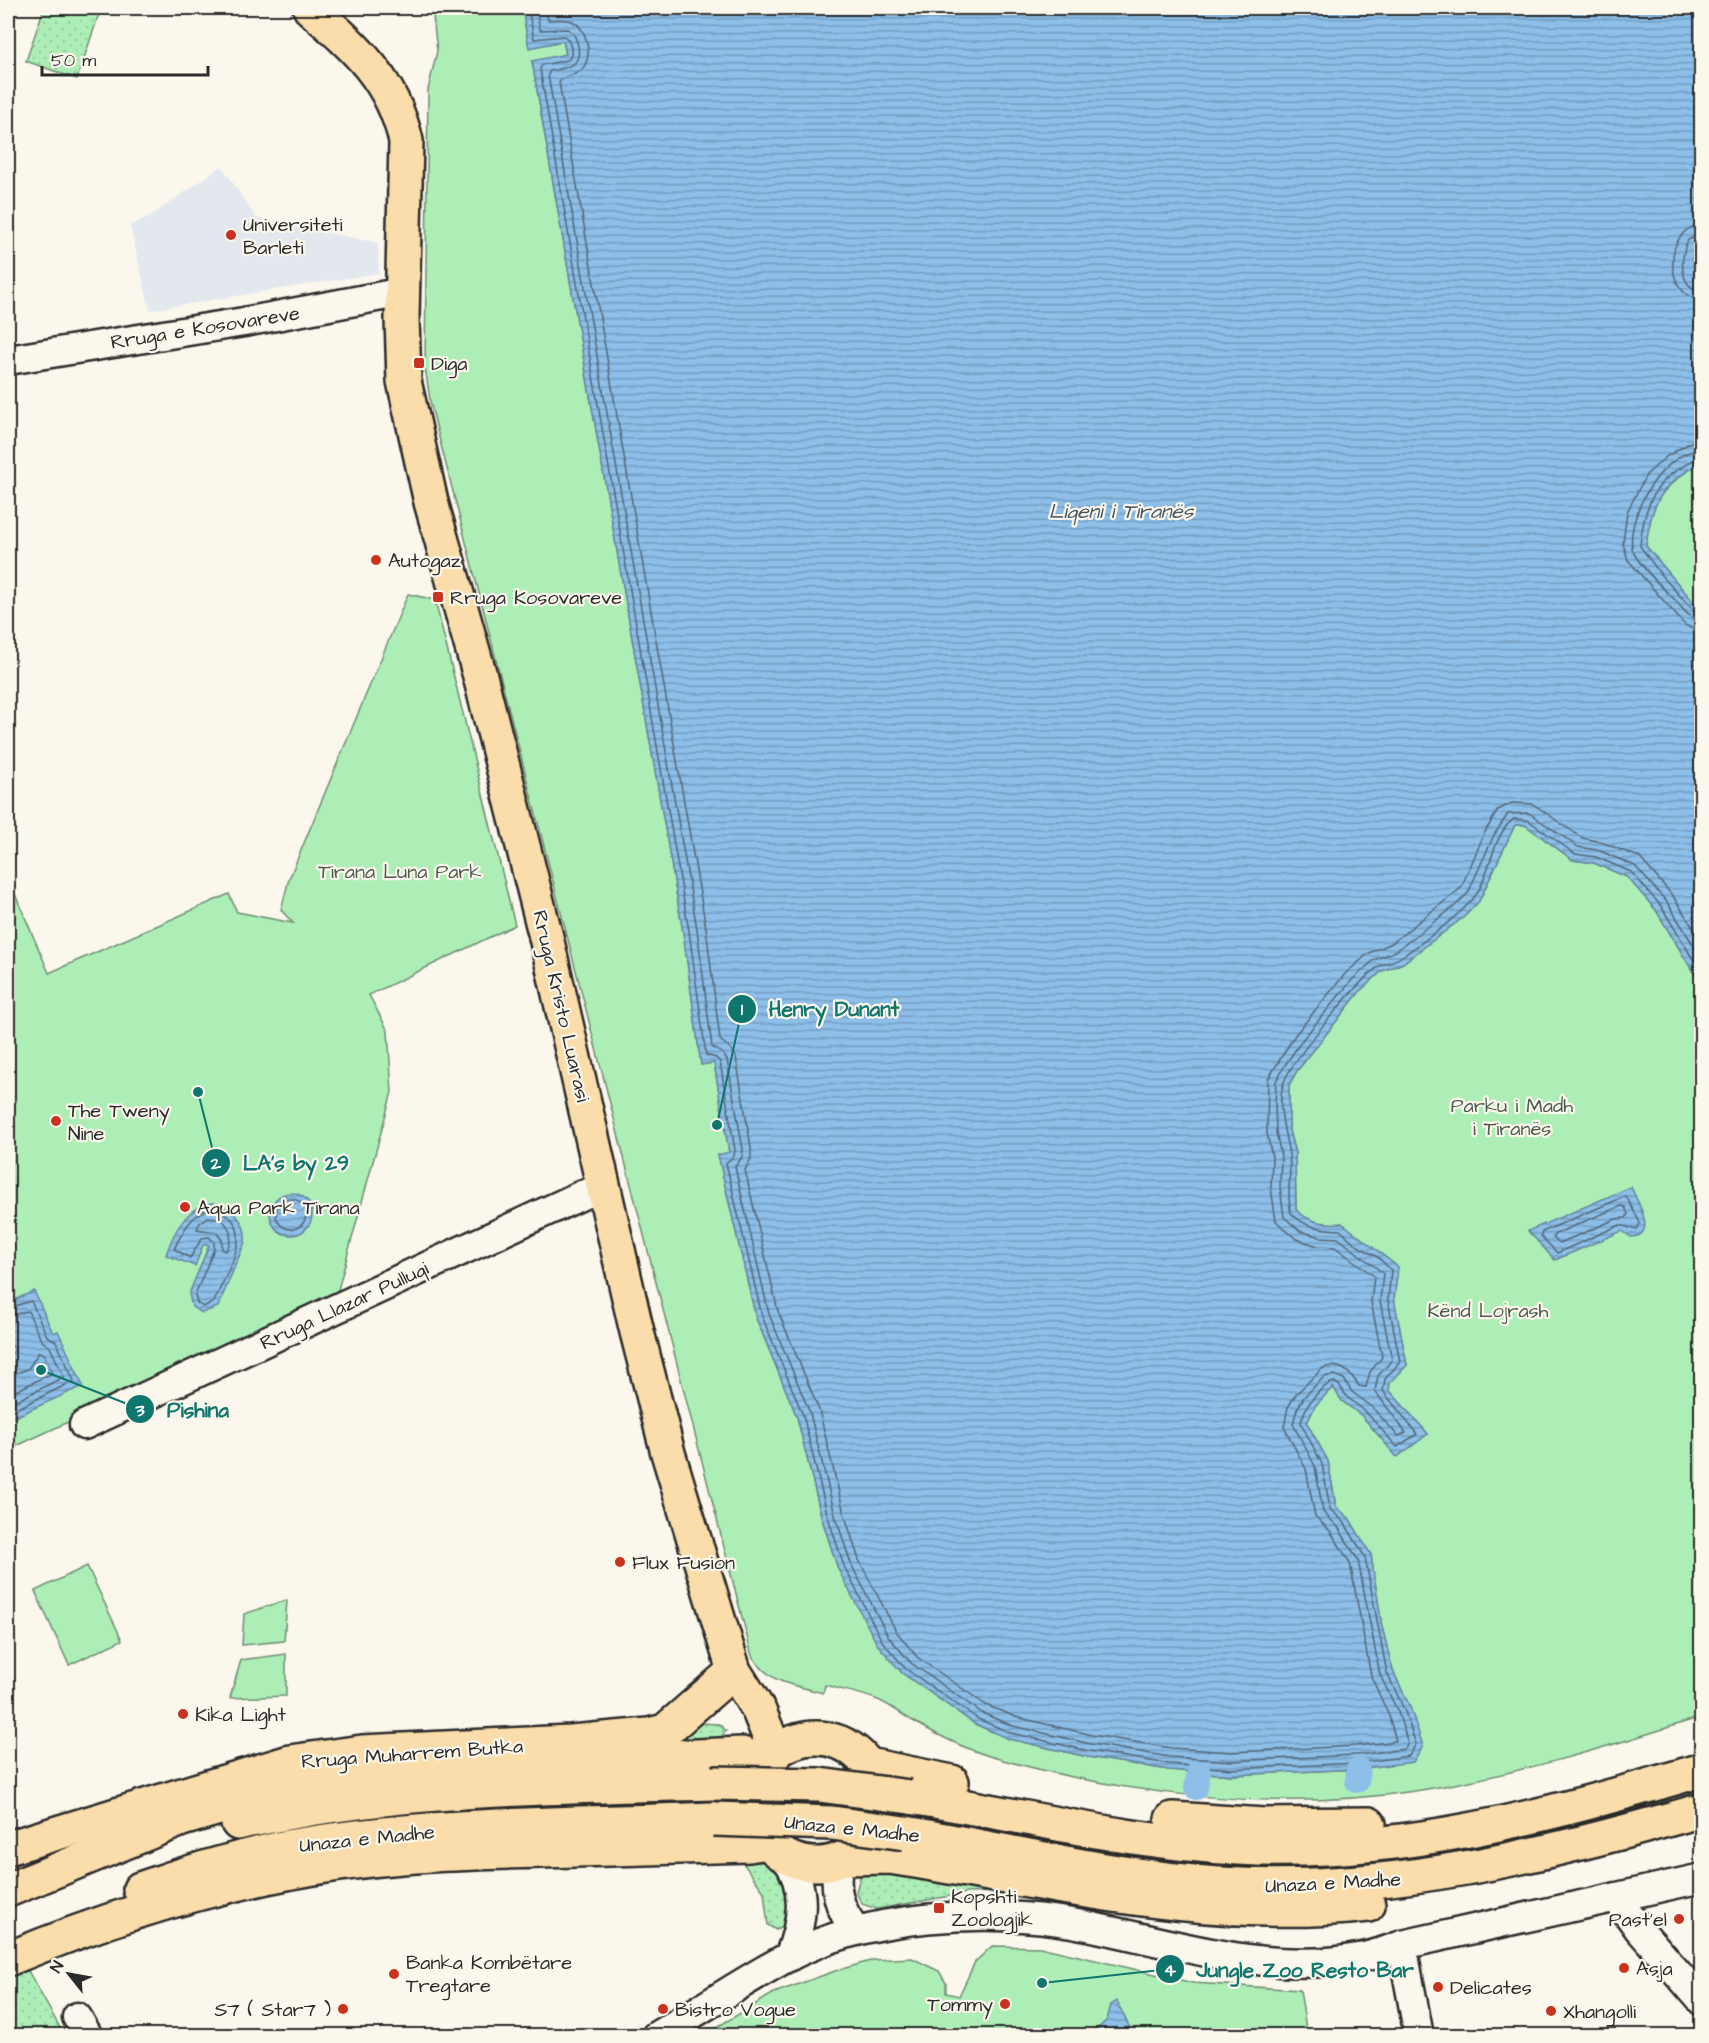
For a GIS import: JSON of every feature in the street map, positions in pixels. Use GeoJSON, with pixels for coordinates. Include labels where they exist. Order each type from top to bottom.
{"type":"FeatureCollection","features":[{"type":"Feature","properties":{"kind":"main road","name":"Rruga Kristo Luarasi"},"geometry":{"type":"LineString","coordinates":[[310,8],[366,60],[392,98],[400,117],[406,141],[404,381],[428,491],[480,676],[546,937],[636,1328],[668,1454],[734,1671],[759,1711],[779,1753]]}},
{"type":"Feature","properties":{"kind":"main road","name":"Rruga Muharrem Butka"},"geometry":{"type":"LineString","coordinates":[[8,1848],[290,1762],[362,1752],[571,1742],[649,1735],[671,1726],[734,1671]]}},
{"type":"Feature","properties":{"kind":"main road"},"geometry":{"type":"LineString","coordinates":[[8,1890],[182,1819],[283,1789],[381,1770],[779,1753],[817,1738],[838,1742],[852,1749],[867,1764],[878,1792],[876,1821],[866,1840],[841,1859]]}},
{"type":"Feature","properties":{"kind":"main road"},"geometry":{"type":"LineString","coordinates":[[777,1849],[758,1823],[753,1803],[757,1782],[779,1753]]}},
{"type":"Feature","properties":{"kind":"main road"},"geometry":{"type":"LineString","coordinates":[[867,1764],[1130,1814],[1201,1823],[1321,1825],[1406,1822],[1435,1820],[1544,1798],[1584,1803]]}},
{"type":"Feature","properties":{"kind":"main road","name":"Unaza e Madhe"},"geometry":{"type":"LineString","coordinates":[[8,1902],[87,1868],[156,1843],[315,1807],[423,1795],[711,1783],[819,1785],[910,1797],[1129,1836],[1205,1846],[1251,1849],[1320,1848],[1399,1842],[1492,1827],[1701,1770]]}},
{"type":"Feature","properties":{"kind":"main road","name":"Unaza e Madhe"},"geometry":{"type":"LineString","coordinates":[[8,1942],[85,1908],[197,1869],[288,1847],[450,1829],[714,1819],[832,1823],[905,1833],[1174,1880],[1283,1886],[1366,1883],[1415,1878],[1555,1850],[1701,1810]]}},
{"type":"Feature","properties":{"kind":"main road"},"geometry":{"type":"LineString","coordinates":[[8,1959],[96,1924],[244,1882],[333,1865],[387,1858],[472,1852],[749,1845],[777,1849],[814,1864],[841,1859],[890,1857],[1171,1903],[1304,1910],[1424,1897],[1509,1880],[1555,1850]]}},
{"type":"Feature","properties":{"kind":"street","name":"Rruga e Kosovareve"},"geometry":{"type":"LineString","coordinates":[[8,360],[244,322],[403,292]]}},
{"type":"Feature","properties":{"kind":"street","name":"Rruga Llazar Pulluqi"},"geometry":{"type":"LineString","coordinates":[[84,1425],[582,1195],[605,1188]]}},
{"type":"Feature","properties":{"kind":"street"},"geometry":{"type":"LineString","coordinates":[[777,1849],[796,1873],[802,1904],[798,1932],[789,1957]]}},
{"type":"Feature","properties":{"kind":"street"},"geometry":{"type":"LineString","coordinates":[[840,1936],[842,1911],[837,1897],[841,1859]]}},
{"type":"Feature","properties":{"kind":"street"},"geometry":{"type":"LineString","coordinates":[[665,2033],[789,1957],[840,1936],[945,1919],[993,1917],[1070,1923],[1201,1952],[1300,1963],[1360,1958],[1402,1946],[1701,1878]]}},
{"type":"Feature","properties":{"kind":"street"},"geometry":{"type":"LineString","coordinates":[[1616,1897],[1639,1929],[1701,2001]]}},
{"type":"Feature","properties":{"kind":"street"},"geometry":{"type":"LineString","coordinates":[[802,1904],[840,1936]]}},
{"type":"Feature","properties":{"kind":"street"},"geometry":{"type":"LineString","coordinates":[[1402,1946],[1419,2036]]}},
{"type":"Feature","properties":{"kind":"shaded area","name":"Universiteti Barleti"},"geometry":{"type":"Polygon","coordinates":[[[222,166],[256,218],[378,243],[379,273],[150,310],[130,226],[155,213],[222,166]]]}},
{"type":"Feature","properties":{"kind":"green space"},"geometry":{"type":"Polygon","coordinates":[[[44,8],[101,8],[77,79],[26,61],[44,8]]]}},
{"type":"Feature","properties":{"kind":"green space","name":"Parku i Madh i Tiranës"},"geometry":{"type":"Polygon","coordinates":[[[432,8],[522,8],[529,47],[563,41],[566,55],[532,61],[683,932],[701,1065],[714,1063],[729,1153],[718,1155],[756,1318],[797,1417],[822,1519],[838,1569],[902,1673],[975,1724],[1009,1739],[1088,1757],[1169,1770],[1232,1775],[1358,1769],[1410,1707],[1393,1671],[1382,1627],[1371,1555],[1349,1518],[1336,1507],[1328,1461],[1307,1423],[1315,1406],[1333,1387],[1342,1401],[1362,1416],[1397,1457],[1428,1434],[1389,1390],[1390,1383],[1407,1365],[1394,1299],[1398,1267],[1342,1224],[1318,1222],[1296,1210],[1295,1153],[1289,1131],[1289,1085],[1297,1071],[1361,990],[1382,971],[1403,963],[1465,916],[1479,901],[1515,825],[1525,825],[1573,860],[1594,863],[1627,877],[1656,910],[1701,985],[1701,1717],[1560,1760],[1451,1785],[1363,1797],[1257,1800],[1151,1791],[1047,1771],[985,1755],[943,1737],[887,1704],[872,1698],[825,1685],[823,1693],[792,1685],[775,1678],[759,1666],[752,1656],[431,406],[425,367],[428,90],[437,51],[432,8]]]}},
{"type":"Feature","properties":{"kind":"green space"},"geometry":{"type":"Polygon","coordinates":[[[1701,462],[1701,611],[1646,546],[1651,517],[1661,496],[1677,479],[1701,462]]]}},
{"type":"Feature","properties":{"kind":"green space","name":"Aqua Park Tirana"},"geometry":{"type":"Polygon","coordinates":[[[408,594],[435,600],[515,925],[369,995],[388,1031],[392,1092],[336,1297],[8,1450],[8,878],[49,973],[229,894],[237,912],[293,923],[281,910],[289,879],[408,594]]]}},
{"type":"Feature","properties":{"kind":"green space"},"geometry":{"type":"Polygon","coordinates":[[[87,1566],[122,1640],[69,1665],[35,1591],[87,1566]]]}},
{"type":"Feature","properties":{"kind":"green space"},"geometry":{"type":"Polygon","coordinates":[[[287,1600],[284,1641],[242,1645],[244,1614],[287,1600]]]}},
{"type":"Feature","properties":{"kind":"green space"},"geometry":{"type":"Polygon","coordinates":[[[286,1654],[286,1696],[230,1698],[241,1660],[286,1654]]]}},
{"type":"Feature","properties":{"kind":"green space"},"geometry":{"type":"Polygon","coordinates":[[[698,1723],[719,1724],[726,1731],[717,1742],[673,1742],[687,1734],[698,1723]]]}},
{"type":"Feature","properties":{"kind":"green space"},"geometry":{"type":"Polygon","coordinates":[[[762,1859],[778,1870],[787,1894],[788,1922],[776,1930],[768,1925],[764,1892],[743,1863],[743,1861],[762,1859]]]}},
{"type":"Feature","properties":{"kind":"green space"},"geometry":{"type":"Polygon","coordinates":[[[872,1869],[999,1892],[967,1893],[877,1909],[862,1904],[856,1892],[860,1877],[872,1869]]]}},
{"type":"Feature","properties":{"kind":"green space"},"geometry":{"type":"Polygon","coordinates":[[[992,1946],[1040,1947],[1193,1983],[1300,1990],[1307,2035],[702,2036],[774,1993],[874,1960],[912,1958],[939,1971],[946,1983],[946,1993],[959,1996],[975,1962],[992,1946]]]}},
{"type":"Feature","properties":{"kind":"green space"},"geometry":{"type":"Polygon","coordinates":[[[27,1969],[64,2035],[8,2035],[8,1978],[27,1969]]]}},
{"type":"Feature","properties":{"kind":"water","name":"Liqeni i Tiranës"},"geometry":{"type":"Polygon","coordinates":[[[522,8],[1701,8],[1702,234],[1696,263],[1702,289],[1701,462],[1677,478],[1661,495],[1651,517],[1646,546],[1701,611],[1701,985],[1656,910],[1627,877],[1594,863],[1573,860],[1525,825],[1515,825],[1479,901],[1465,916],[1403,963],[1382,971],[1361,990],[1297,1071],[1289,1085],[1289,1131],[1295,1153],[1296,1210],[1318,1222],[1342,1223],[1398,1267],[1394,1299],[1407,1365],[1390,1383],[1389,1390],[1428,1434],[1397,1457],[1362,1416],[1342,1401],[1333,1387],[1315,1406],[1307,1423],[1328,1461],[1336,1507],[1349,1518],[1371,1555],[1382,1627],[1393,1671],[1410,1707],[1423,1746],[1413,1762],[1358,1769],[1232,1775],[1169,1770],[1088,1757],[1009,1739],[975,1724],[902,1673],[877,1644],[838,1569],[822,1519],[797,1417],[756,1318],[718,1155],[729,1152],[714,1063],[701,1065],[683,932],[532,61],[566,54],[563,41],[529,48],[522,8]]]}},
{"type":"Feature","properties":{"kind":"water"},"geometry":{"type":"Polygon","coordinates":[[[1631,1187],[1644,1217],[1644,1231],[1639,1235],[1631,1237],[1622,1231],[1555,1260],[1528,1231],[1631,1187]]]}},
{"type":"Feature","properties":{"kind":"water"},"geometry":{"type":"Polygon","coordinates":[[[291,1193],[299,1194],[306,1199],[311,1206],[311,1222],[306,1229],[299,1234],[291,1235],[283,1234],[276,1229],[271,1222],[270,1214],[271,1206],[276,1199],[283,1194],[291,1193]]]}},
{"type":"Feature","properties":{"kind":"water"},"geometry":{"type":"Polygon","coordinates":[[[213,1203],[237,1216],[244,1227],[245,1242],[218,1307],[202,1313],[192,1307],[189,1294],[209,1245],[203,1245],[195,1266],[166,1255],[177,1229],[189,1214],[204,1205],[213,1203]]]}},
{"type":"Feature","properties":{"kind":"water"},"geometry":{"type":"Polygon","coordinates":[[[34,1291],[53,1333],[58,1331],[83,1386],[8,1420],[8,1354],[15,1351],[12,1346],[8,1348],[8,1303],[34,1291]]]}},
{"type":"Feature","properties":{"kind":"water"},"geometry":{"type":"Polygon","coordinates":[[[1117,2001],[1133,2035],[1090,2035],[1107,2020],[1111,2005],[1117,2001]]]}},
{"type":"Feature","properties":{"kind":"waterway"},"geometry":{"type":"LineString","coordinates":[[1357,1781],[1358,1769]]}},
{"type":"Feature","properties":{"kind":"waterway"},"geometry":{"type":"LineString","coordinates":[[1196,1788],[1199,1772]]}},
{"type":"Feature","properties":{"kind":"place","name":"Universiteti Barleti"},"geometry":{"type":"Point","coordinates":[231,235]}},
{"type":"Feature","properties":{"kind":"place","name":"Diga"},"geometry":{"type":"Point","coordinates":[419,363]}},
{"type":"Feature","properties":{"kind":"place","name":"Autogaz"},"geometry":{"type":"Point","coordinates":[376,560]}},
{"type":"Feature","properties":{"kind":"place","name":"Rruga Kosovareve"},"geometry":{"type":"Point","coordinates":[438,597]}},
{"type":"Feature","properties":{"kind":"place","name":"LA's by 29"},"geometry":{"type":"Point","coordinates":[198,1092]}},
{"type":"Feature","properties":{"kind":"place","name":"The Tweny Nine"},"geometry":{"type":"Point","coordinates":[56,1121]}},
{"type":"Feature","properties":{"kind":"place","name":"Henry Dunant"},"geometry":{"type":"Point","coordinates":[717,1125]}},
{"type":"Feature","properties":{"kind":"place","name":"Aqua Park Tirana"},"geometry":{"type":"Point","coordinates":[185,1207]}},
{"type":"Feature","properties":{"kind":"place","name":"Pishina"},"geometry":{"type":"Point","coordinates":[41,1370]}},
{"type":"Feature","properties":{"kind":"place","name":"Flux Fusion"},"geometry":{"type":"Point","coordinates":[620,1562]}},
{"type":"Feature","properties":{"kind":"place","name":"Kika Light"},"geometry":{"type":"Point","coordinates":[183,1714]}},
{"type":"Feature","properties":{"kind":"place","name":"Kopshti Zoologjik"},"geometry":{"type":"Point","coordinates":[939,1908]}},
{"type":"Feature","properties":{"kind":"place","name":"Past'el"},"geometry":{"type":"Point","coordinates":[1679,1919]}},
{"type":"Feature","properties":{"kind":"place","name":"Asja"},"geometry":{"type":"Point","coordinates":[1624,1968]}},
{"type":"Feature","properties":{"kind":"place","name":"Banka Kombëtare Tregtare"},"geometry":{"type":"Point","coordinates":[394,1974]}},
{"type":"Feature","properties":{"kind":"place","name":"Jungle Zoo Resto Bar"},"geometry":{"type":"Point","coordinates":[1042,1983]}},
{"type":"Feature","properties":{"kind":"place","name":"Delicates"},"geometry":{"type":"Point","coordinates":[1438,1987]}},
{"type":"Feature","properties":{"kind":"place","name":"Tommy"},"geometry":{"type":"Point","coordinates":[1005,2004]}},
{"type":"Feature","properties":{"kind":"place","name":"S7 ( Star7 )"},"geometry":{"type":"Point","coordinates":[343,2009]}},
{"type":"Feature","properties":{"kind":"place","name":"Bistro Vogue"},"geometry":{"type":"Point","coordinates":[663,2009]}},
{"type":"Feature","properties":{"kind":"place","name":"Xhangolli"},"geometry":{"type":"Point","coordinates":[1551,2011]}},
{"type":"Feature","properties":{"kind":"park label","name":"Tirana Luna Park"},"geometry":{"type":"Point","coordinates":[400,871]}},
{"type":"Feature","properties":{"kind":"park label","name":"Kënd Lojrash"},"geometry":{"type":"Point","coordinates":[1488,1310]}}]}
